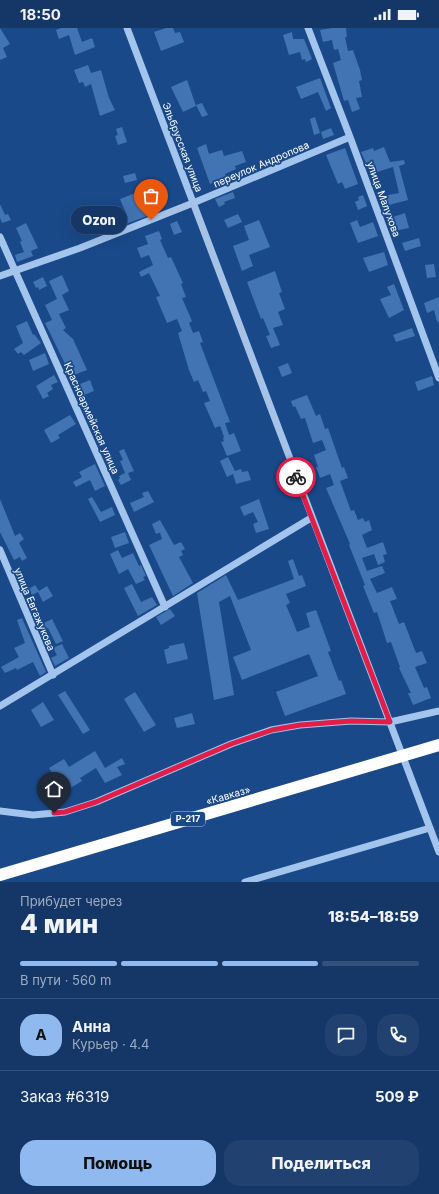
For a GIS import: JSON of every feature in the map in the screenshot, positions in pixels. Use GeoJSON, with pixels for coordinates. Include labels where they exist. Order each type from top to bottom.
{"type":"FeatureCollection","features":[{"type":"Feature","properties":{"kind":"highway","name":"«Кавказ»"},"geometry":{"type":"LineString","coordinates":[[0,875],[439,745]]}},
{"type":"Feature","properties":{"kind":"street","name":"Эльбрусская улица"},"geometry":{"type":"LineString","coordinates":[[127,28],[311,518],[439,852]]}},
{"type":"Feature","properties":{"kind":"street","name":"улица Малухова"},"geometry":{"type":"LineString","coordinates":[[308,28],[439,378]]}},
{"type":"Feature","properties":{"kind":"street","name":"переулок Андропова"},"geometry":{"type":"LineString","coordinates":[[0,276],[80,248],[193,203],[350,137]]}},
{"type":"Feature","properties":{"kind":"street","name":"Красноармейская улица"},"geometry":{"type":"LineString","coordinates":[[0,237],[165,607]]}},
{"type":"Feature","properties":{"kind":"street"},"geometry":{"type":"LineString","coordinates":[[0,706],[311,518]]}},
{"type":"Feature","properties":{"kind":"street","name":"улица Евгажукова"},"geometry":{"type":"LineString","coordinates":[[0,550],[53,675]]}},
{"type":"Feature","properties":{"kind":"street"},"geometry":{"type":"LineString","coordinates":[[0,811],[33,814],[65,812],[140,785],[231,744],[272,730],[300,725],[351,721],[390,722],[439,711]]}},
{"type":"Feature","properties":{"kind":"street"},"geometry":{"type":"LineString","coordinates":[[245,882],[430,828]]}},
{"type":"Feature","properties":{"kind":"building"},"geometry":{"type":"Polygon","coordinates":[[[0,28],[10,44],[3,48],[7,57],[0,60],[0,28]]]}},
{"type":"Feature","properties":{"kind":"building"},"geometry":{"type":"Polygon","coordinates":[[[61,28],[77,28],[82,42],[92,38],[95,47],[75,55],[69,35],[59,39],[56,30],[61,28]]]}},
{"type":"Feature","properties":{"kind":"building"},"geometry":{"type":"Polygon","coordinates":[[[166,28],[173,28],[175,33],[180,32],[184,42],[161,51],[154,32],[166,28]]]}},
{"type":"Feature","properties":{"kind":"building"},"geometry":{"type":"Polygon","coordinates":[[[346,28],[347,37],[345,37],[348,51],[353,50],[360,70],[362,80],[359,81],[362,97],[356,98],[360,109],[352,112],[348,100],[344,101],[333,63],[341,60],[338,49],[334,50],[332,40],[323,42],[320,30],[346,28]]]}},
{"type":"Feature","properties":{"kind":"building"},"geometry":{"type":"Polygon","coordinates":[[[292,32],[293,39],[304,39],[312,59],[306,62],[305,59],[302,60],[300,52],[289,55],[283,35],[292,32]]]}},
{"type":"Feature","properties":{"kind":"building"},"geometry":{"type":"Polygon","coordinates":[[[88,65],[91,73],[101,70],[109,98],[115,110],[100,116],[91,84],[85,87],[83,82],[79,83],[74,70],[88,65]]]}},
{"type":"Feature","properties":{"kind":"building"},"geometry":{"type":"Polygon","coordinates":[[[320,78],[331,108],[326,111],[318,92],[301,99],[296,87],[320,78]]]}},
{"type":"Feature","properties":{"kind":"building"},"geometry":{"type":"Polygon","coordinates":[[[187,80],[196,106],[183,112],[171,87],[187,80]]]}},
{"type":"Feature","properties":{"kind":"building"},"geometry":{"type":"Polygon","coordinates":[[[202,103],[208,115],[202,117],[196,105],[202,103]]]}},
{"type":"Feature","properties":{"kind":"building"},"geometry":{"type":"Polygon","coordinates":[[[315,117],[320,133],[314,135],[310,119],[315,117]]]}},
{"type":"Feature","properties":{"kind":"building"},"geometry":{"type":"Polygon","coordinates":[[[122,127],[127,142],[118,145],[115,136],[118,135],[116,129],[122,127]]]}},
{"type":"Feature","properties":{"kind":"building"},"geometry":{"type":"Polygon","coordinates":[[[331,128],[334,135],[323,139],[321,132],[331,128]]]}},
{"type":"Feature","properties":{"kind":"building"},"geometry":{"type":"Polygon","coordinates":[[[206,144],[209,154],[222,150],[224,156],[242,151],[246,162],[235,166],[236,169],[225,174],[226,177],[210,184],[197,148],[206,144]]]}},
{"type":"Feature","properties":{"kind":"building"},"geometry":{"type":"Polygon","coordinates":[[[384,147],[390,162],[404,160],[405,164],[399,166],[408,200],[385,206],[383,196],[399,193],[393,167],[374,173],[371,161],[366,163],[361,152],[373,148],[374,151],[384,147]]]}},
{"type":"Feature","properties":{"kind":"building"},"geometry":{"type":"Polygon","coordinates":[[[345,148],[358,184],[345,189],[342,182],[338,184],[326,155],[345,148]]]}},
{"type":"Feature","properties":{"kind":"building"},"geometry":{"type":"Polygon","coordinates":[[[135,173],[137,180],[125,183],[123,176],[135,173]]]}},
{"type":"Feature","properties":{"kind":"building"},"geometry":{"type":"Polygon","coordinates":[[[146,189],[155,213],[126,224],[124,219],[128,218],[120,199],[146,189]]]}},
{"type":"Feature","properties":{"kind":"building"},"geometry":{"type":"Polygon","coordinates":[[[233,192],[235,198],[224,202],[225,204],[219,207],[215,199],[233,192]]]}},
{"type":"Feature","properties":{"kind":"building"},"geometry":{"type":"Polygon","coordinates":[[[363,195],[367,206],[358,210],[355,202],[359,200],[358,197],[363,195]]]}},
{"type":"Feature","properties":{"kind":"building"},"geometry":{"type":"Polygon","coordinates":[[[0,204],[5,215],[8,214],[11,220],[2,223],[0,218],[0,204]]]}},
{"type":"Feature","properties":{"kind":"building"},"geometry":{"type":"Polygon","coordinates":[[[405,213],[409,228],[394,231],[393,217],[405,213]]]}},
{"type":"Feature","properties":{"kind":"building"},"geometry":{"type":"Polygon","coordinates":[[[238,214],[242,222],[228,228],[224,220],[238,214]]]}},
{"type":"Feature","properties":{"kind":"building"},"geometry":{"type":"Polygon","coordinates":[[[259,220],[270,247],[249,255],[253,266],[242,271],[233,246],[249,240],[244,226],[259,220]]]}},
{"type":"Feature","properties":{"kind":"building"},"geometry":{"type":"Polygon","coordinates":[[[357,220],[360,227],[373,222],[378,236],[358,243],[350,223],[357,220]]]}},
{"type":"Feature","properties":{"kind":"building"},"geometry":{"type":"Polygon","coordinates":[[[177,221],[182,232],[174,235],[170,224],[177,221]]]}},
{"type":"Feature","properties":{"kind":"building"},"geometry":{"type":"Polygon","coordinates":[[[26,223],[38,248],[31,251],[33,256],[17,262],[15,255],[24,252],[20,242],[22,241],[16,228],[26,223]]]}},
{"type":"Feature","properties":{"kind":"building"},"geometry":{"type":"Polygon","coordinates":[[[159,231],[162,239],[160,240],[168,258],[171,257],[183,283],[181,284],[186,297],[182,298],[192,321],[189,323],[193,333],[199,331],[203,342],[200,343],[230,422],[225,423],[229,435],[234,433],[241,451],[227,456],[221,442],[224,441],[224,437],[220,426],[215,428],[204,403],[210,401],[206,391],[203,392],[198,380],[194,382],[189,370],[178,333],[182,331],[177,319],[167,323],[156,297],[160,296],[149,273],[141,277],[139,272],[153,265],[149,255],[141,258],[137,248],[148,244],[145,236],[159,231]]]}},
{"type":"Feature","properties":{"kind":"building"},"geometry":{"type":"Polygon","coordinates":[[[419,238],[421,246],[405,251],[402,243],[419,238]]]}},
{"type":"Feature","properties":{"kind":"building"},"geometry":{"type":"Polygon","coordinates":[[[384,252],[388,265],[369,272],[363,258],[384,252]]]}},
{"type":"Feature","properties":{"kind":"building"},"geometry":{"type":"Polygon","coordinates":[[[434,264],[436,277],[427,278],[425,265],[434,264]]]}},
{"type":"Feature","properties":{"kind":"building"},"geometry":{"type":"Polygon","coordinates":[[[275,271],[282,292],[279,293],[285,309],[278,312],[283,325],[273,328],[280,345],[271,348],[266,336],[270,335],[263,318],[261,319],[247,282],[275,271]]]}},
{"type":"Feature","properties":{"kind":"building"},"geometry":{"type":"Polygon","coordinates":[[[62,275],[69,291],[62,295],[69,310],[59,314],[66,328],[63,330],[73,339],[87,370],[71,376],[45,323],[52,320],[45,305],[57,299],[49,281],[62,275]]]}},
{"type":"Feature","properties":{"kind":"building"},"geometry":{"type":"Polygon","coordinates":[[[43,277],[47,286],[39,290],[33,282],[43,277]]]}},
{"type":"Feature","properties":{"kind":"building"},"geometry":{"type":"Polygon","coordinates":[[[394,284],[404,310],[389,318],[380,299],[391,295],[387,287],[394,284]]]}},
{"type":"Feature","properties":{"kind":"building"},"geometry":{"type":"Polygon","coordinates":[[[439,297],[439,321],[437,322],[434,310],[427,313],[424,303],[439,297]]]}},
{"type":"Feature","properties":{"kind":"building"},"geometry":{"type":"Polygon","coordinates":[[[27,321],[33,335],[34,334],[41,343],[24,355],[21,352],[18,354],[14,349],[23,343],[16,326],[27,321]]]}},
{"type":"Feature","properties":{"kind":"building"},"geometry":{"type":"Polygon","coordinates":[[[412,328],[415,336],[396,342],[393,335],[412,328]]]}},
{"type":"Feature","properties":{"kind":"building"},"geometry":{"type":"Polygon","coordinates":[[[45,353],[49,364],[33,371],[29,360],[45,353]]]}},
{"type":"Feature","properties":{"kind":"building"},"geometry":{"type":"Polygon","coordinates":[[[288,363],[292,373],[282,377],[278,367],[288,363]]]}},
{"type":"Feature","properties":{"kind":"building"},"geometry":{"type":"Polygon","coordinates":[[[54,375],[58,382],[51,385],[53,389],[47,393],[49,396],[43,399],[36,386],[54,375]]]}},
{"type":"Feature","properties":{"kind":"building"},"geometry":{"type":"Polygon","coordinates":[[[432,376],[434,385],[418,391],[415,382],[432,376]]]}},
{"type":"Feature","properties":{"kind":"building"},"geometry":{"type":"Polygon","coordinates":[[[90,380],[94,391],[79,397],[75,386],[90,380]]]}},
{"type":"Feature","properties":{"kind":"building"},"geometry":{"type":"Polygon","coordinates":[[[307,395],[316,416],[320,414],[325,429],[328,428],[342,468],[344,467],[348,478],[340,481],[351,511],[354,510],[358,520],[363,518],[365,522],[369,520],[372,530],[362,535],[367,548],[383,542],[387,554],[383,555],[385,562],[378,565],[374,554],[362,558],[367,571],[382,566],[385,573],[370,579],[377,593],[392,587],[397,599],[390,601],[399,624],[404,622],[416,653],[422,651],[427,663],[415,667],[424,688],[427,687],[431,698],[413,705],[408,693],[411,693],[399,668],[400,667],[391,642],[387,643],[377,612],[374,613],[363,586],[365,585],[349,545],[350,544],[326,488],[334,485],[330,474],[320,478],[316,467],[318,467],[314,455],[326,450],[322,440],[313,443],[305,418],[301,419],[295,406],[293,407],[291,401],[307,395]]]}},
{"type":"Feature","properties":{"kind":"building"},"geometry":{"type":"Polygon","coordinates":[[[70,415],[76,424],[58,435],[60,438],[51,443],[44,430],[70,415]]]}},
{"type":"Feature","properties":{"kind":"building"},"geometry":{"type":"Polygon","coordinates":[[[124,449],[134,471],[128,473],[131,480],[121,485],[118,480],[120,478],[119,476],[125,473],[120,461],[123,460],[119,451],[124,449]]]}},
{"type":"Feature","properties":{"kind":"building"},"geometry":{"type":"Polygon","coordinates":[[[228,457],[235,471],[241,469],[242,472],[248,471],[251,480],[236,484],[233,474],[227,477],[220,461],[228,457]]]}},
{"type":"Feature","properties":{"kind":"building"},"geometry":{"type":"Polygon","coordinates":[[[95,464],[105,486],[95,491],[90,480],[76,487],[73,482],[82,477],[79,472],[95,464]]]}},
{"type":"Feature","properties":{"kind":"building"},"geometry":{"type":"Polygon","coordinates":[[[148,491],[154,502],[134,512],[130,503],[144,497],[142,493],[148,491]]]}},
{"type":"Feature","properties":{"kind":"building"},"geometry":{"type":"Polygon","coordinates":[[[92,497],[101,512],[112,507],[115,515],[100,522],[88,499],[92,497]]]}},
{"type":"Feature","properties":{"kind":"building"},"geometry":{"type":"Polygon","coordinates":[[[0,499],[15,536],[20,533],[24,539],[19,543],[27,558],[22,561],[20,557],[14,560],[0,532],[0,499]]]}},
{"type":"Feature","properties":{"kind":"building"},"geometry":{"type":"Polygon","coordinates":[[[259,499],[269,529],[256,533],[253,524],[258,522],[253,512],[244,516],[240,507],[259,499]]]}},
{"type":"Feature","properties":{"kind":"building"},"geometry":{"type":"Polygon","coordinates":[[[160,520],[174,545],[181,542],[185,549],[181,551],[183,555],[179,557],[193,583],[173,596],[149,545],[162,539],[160,533],[162,532],[156,534],[152,524],[160,520]]]}},
{"type":"Feature","properties":{"kind":"building"},"geometry":{"type":"Polygon","coordinates":[[[125,532],[129,543],[115,548],[111,537],[125,532]]]}},
{"type":"Feature","properties":{"kind":"building"},"geometry":{"type":"Polygon","coordinates":[[[118,550],[122,558],[133,553],[146,576],[143,577],[145,580],[136,584],[128,569],[119,574],[110,554],[118,550]]]}},
{"type":"Feature","properties":{"kind":"building"},"geometry":{"type":"Polygon","coordinates":[[[293,559],[299,576],[302,575],[306,586],[286,594],[290,603],[286,605],[297,632],[310,627],[306,613],[316,610],[331,651],[328,652],[339,681],[341,680],[346,694],[285,716],[276,692],[318,676],[309,654],[242,680],[233,657],[251,650],[230,596],[219,602],[234,695],[214,700],[197,593],[226,575],[238,600],[294,579],[288,561],[293,559]]]}},
{"type":"Feature","properties":{"kind":"building"},"geometry":{"type":"Polygon","coordinates":[[[132,584],[141,602],[152,597],[157,605],[138,616],[124,588],[132,584]]]}},
{"type":"Feature","properties":{"kind":"building"},"geometry":{"type":"Polygon","coordinates":[[[35,585],[39,591],[47,586],[53,596],[43,602],[38,592],[32,595],[29,589],[35,585]]]}},
{"type":"Feature","properties":{"kind":"building"},"geometry":{"type":"Polygon","coordinates":[[[170,609],[175,616],[161,625],[156,617],[170,609]]]}},
{"type":"Feature","properties":{"kind":"building"},"geometry":{"type":"Polygon","coordinates":[[[22,618],[46,672],[40,676],[33,662],[17,670],[16,668],[5,673],[1,667],[19,657],[14,648],[25,643],[17,620],[22,618]]]}},
{"type":"Feature","properties":{"kind":"building"},"geometry":{"type":"Polygon","coordinates":[[[52,619],[63,641],[56,644],[48,628],[40,632],[38,626],[52,619]]]}},
{"type":"Feature","properties":{"kind":"building"},"geometry":{"type":"Polygon","coordinates":[[[184,643],[188,659],[167,664],[164,650],[169,648],[169,646],[184,643]]]}},
{"type":"Feature","properties":{"kind":"building"},"geometry":{"type":"Polygon","coordinates":[[[62,644],[69,658],[55,666],[51,658],[57,655],[53,648],[62,644]]]}},
{"type":"Feature","properties":{"kind":"building"},"geometry":{"type":"Polygon","coordinates":[[[65,691],[90,730],[83,734],[58,695],[65,691]]]}},
{"type":"Feature","properties":{"kind":"building"},"geometry":{"type":"Polygon","coordinates":[[[135,692],[156,725],[144,732],[124,699],[135,692]]]}},
{"type":"Feature","properties":{"kind":"building"},"geometry":{"type":"Polygon","coordinates":[[[43,702],[54,720],[41,727],[31,710],[43,702]]]}},
{"type":"Feature","properties":{"kind":"building"},"geometry":{"type":"Polygon","coordinates":[[[192,713],[195,724],[177,728],[174,718],[192,713]]]}},
{"type":"Feature","properties":{"kind":"building"},"geometry":{"type":"Polygon","coordinates":[[[95,751],[105,768],[122,758],[125,764],[117,767],[122,775],[105,783],[96,768],[80,778],[82,781],[64,792],[49,768],[64,759],[69,767],[95,751]]]}},
{"type":"Feature","properties":{"kind":"way so far"},"geometry":{"type":"LineString","coordinates":[[151,220],[193,203],[296,477]]}},
{"type":"Feature","properties":{"kind":"place","name":"Ozon"},"geometry":{"type":"Point","coordinates":[151,220]}},
{"type":"Feature","properties":{"kind":"route"},"geometry":{"type":"LineString","coordinates":[[54,813],[65,812],[96,802],[140,785],[231,744],[272,730],[300,725],[351,721],[390,722],[296,477]]}}]}
